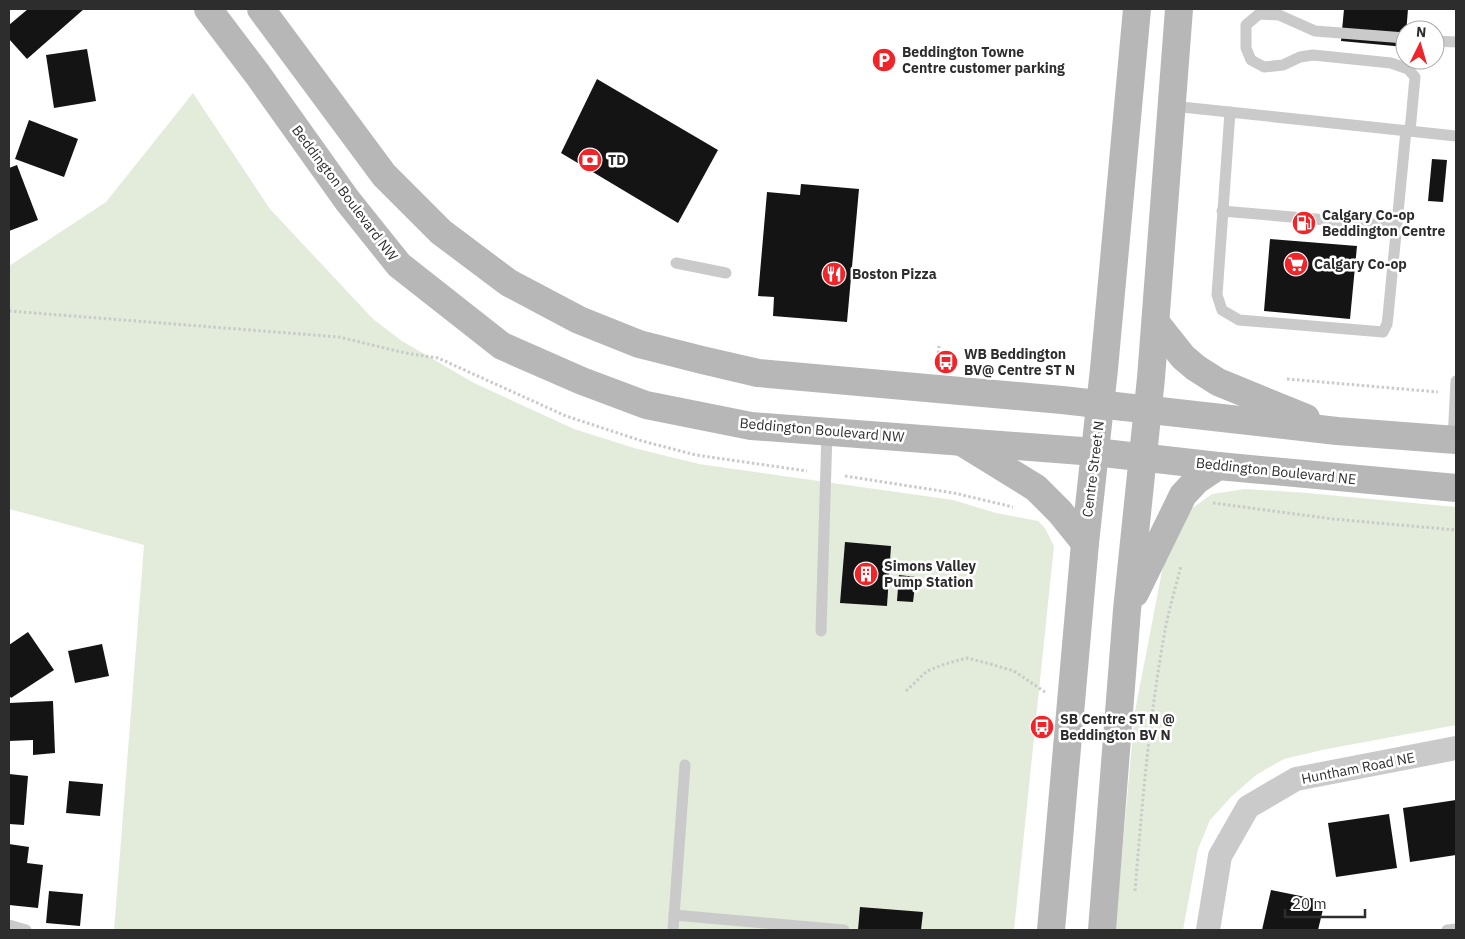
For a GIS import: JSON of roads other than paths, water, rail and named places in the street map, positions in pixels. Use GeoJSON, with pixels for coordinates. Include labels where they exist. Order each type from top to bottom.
{"type":"FeatureCollection","features":[{"type":"Feature","properties":{"kind":"main road","name":"Beddington Boulevard NW"},"geometry":{"type":"LineString","coordinates":[[208,9],[258,75],[347,200],[399,265],[502,346],[582,381],[646,405],[751,426],[1095,452]]}},
{"type":"Feature","properties":{"kind":"main road"},"geometry":{"type":"LineString","coordinates":[[262,9],[384,175],[441,232],[509,283],[579,320],[639,344],[758,372],[1124,407],[1337,431],[1455,440]]}},
{"type":"Feature","properties":{"kind":"main road","name":"Centre Street N"},"geometry":{"type":"LineString","coordinates":[[1102,930],[1126,610],[1142,457],[1124,407],[1137,9]]}},
{"type":"Feature","properties":{"kind":"main road","name":"Centre Street N"},"geometry":{"type":"LineString","coordinates":[[1051,930],[1085,543],[1095,452],[1124,407],[1151,378],[1179,9]]}},
{"type":"Feature","properties":{"kind":"main road"},"geometry":{"type":"LineString","coordinates":[[1156,323],[1183,357],[1218,382],[1337,431]]}},
{"type":"Feature","properties":{"kind":"main road"},"geometry":{"type":"LineString","coordinates":[[961,442],[1036,488],[1060,512],[1085,543]]}},
{"type":"Feature","properties":{"kind":"main road","name":"Beddington Boulevard NE"},"geometry":{"type":"LineString","coordinates":[[1095,452],[1218,466],[1456,488]]}},
{"type":"Feature","properties":{"kind":"main road"},"geometry":{"type":"LineString","coordinates":[[1126,610],[1184,495],[1197,480],[1218,466]]}},
{"type":"Feature","properties":{"kind":"street","name":"Huntham Road NE"},"geometry":{"type":"LineString","coordinates":[[1208,930],[1220,856],[1248,807],[1296,779],[1456,748]]}},
{"type":"Feature","properties":{"kind":"lane"},"geometry":{"type":"LineString","coordinates":[[1230,112],[1217,295],[1222,310],[1240,320],[1383,332],[1387,324],[1396,226],[1415,77],[1408,69],[1390,63],[1313,55],[1283,65],[1264,67],[1251,60],[1246,48],[1246,25],[1250,9]]}},
{"type":"Feature","properties":{"kind":"lane"},"geometry":{"type":"LineString","coordinates":[[1246,25],[1259,14],[1279,14],[1315,31],[1395,37]]}},
{"type":"Feature","properties":{"kind":"lane"},"geometry":{"type":"LineString","coordinates":[[1172,106],[1456,136]]}},
{"type":"Feature","properties":{"kind":"lane"},"geometry":{"type":"LineString","coordinates":[[1222,211],[1396,226]]}},
{"type":"Feature","properties":{"kind":"lane"},"geometry":{"type":"LineString","coordinates":[[676,263],[726,273]]}},
{"type":"Feature","properties":{"kind":"lane"},"geometry":{"type":"LineString","coordinates":[[1455,440],[1456,380]]}},
{"type":"Feature","properties":{"kind":"lane"},"geometry":{"type":"LineString","coordinates":[[821,630],[827,432]]}},
{"type":"Feature","properties":{"kind":"lane"},"geometry":{"type":"LineString","coordinates":[[673,930],[685,765]]}},
{"type":"Feature","properties":{"kind":"lane"},"geometry":{"type":"LineString","coordinates":[[674,915],[844,930]]}},
{"type":"Feature","properties":{"kind":"lane"},"geometry":{"type":"LineString","coordinates":[[9,925],[26,930]]}},
{"type":"Feature","properties":{"kind":"lane"},"geometry":{"type":"LineString","coordinates":[[1447,930],[1456,929]]}},
{"type":"Feature","properties":{"kind":"place","name":"Beddington Towne Centre customer parking"},"geometry":{"type":"Point","coordinates":[884,60]}},
{"type":"Feature","properties":{"kind":"place","name":"TD"},"geometry":{"type":"Point","coordinates":[590,160]}},
{"type":"Feature","properties":{"kind":"place","name":"Calgary Co-op Beddington Centre"},"geometry":{"type":"Point","coordinates":[1304,223]}},
{"type":"Feature","properties":{"kind":"place","name":"Calgary Co-op"},"geometry":{"type":"Point","coordinates":[1296,264]}},
{"type":"Feature","properties":{"kind":"place","name":"Boston Pizza"},"geometry":{"type":"Point","coordinates":[834,274]}},
{"type":"Feature","properties":{"kind":"place","name":"WB Beddington BV@ Centre ST N"},"geometry":{"type":"Point","coordinates":[946,362]}},
{"type":"Feature","properties":{"kind":"place","name":"Simons Valley Pump Station"},"geometry":{"type":"Point","coordinates":[866,574]}},
{"type":"Feature","properties":{"kind":"place","name":"SB Centre ST N @ Beddington BV N"},"geometry":{"type":"Point","coordinates":[1042,727]}}]}
